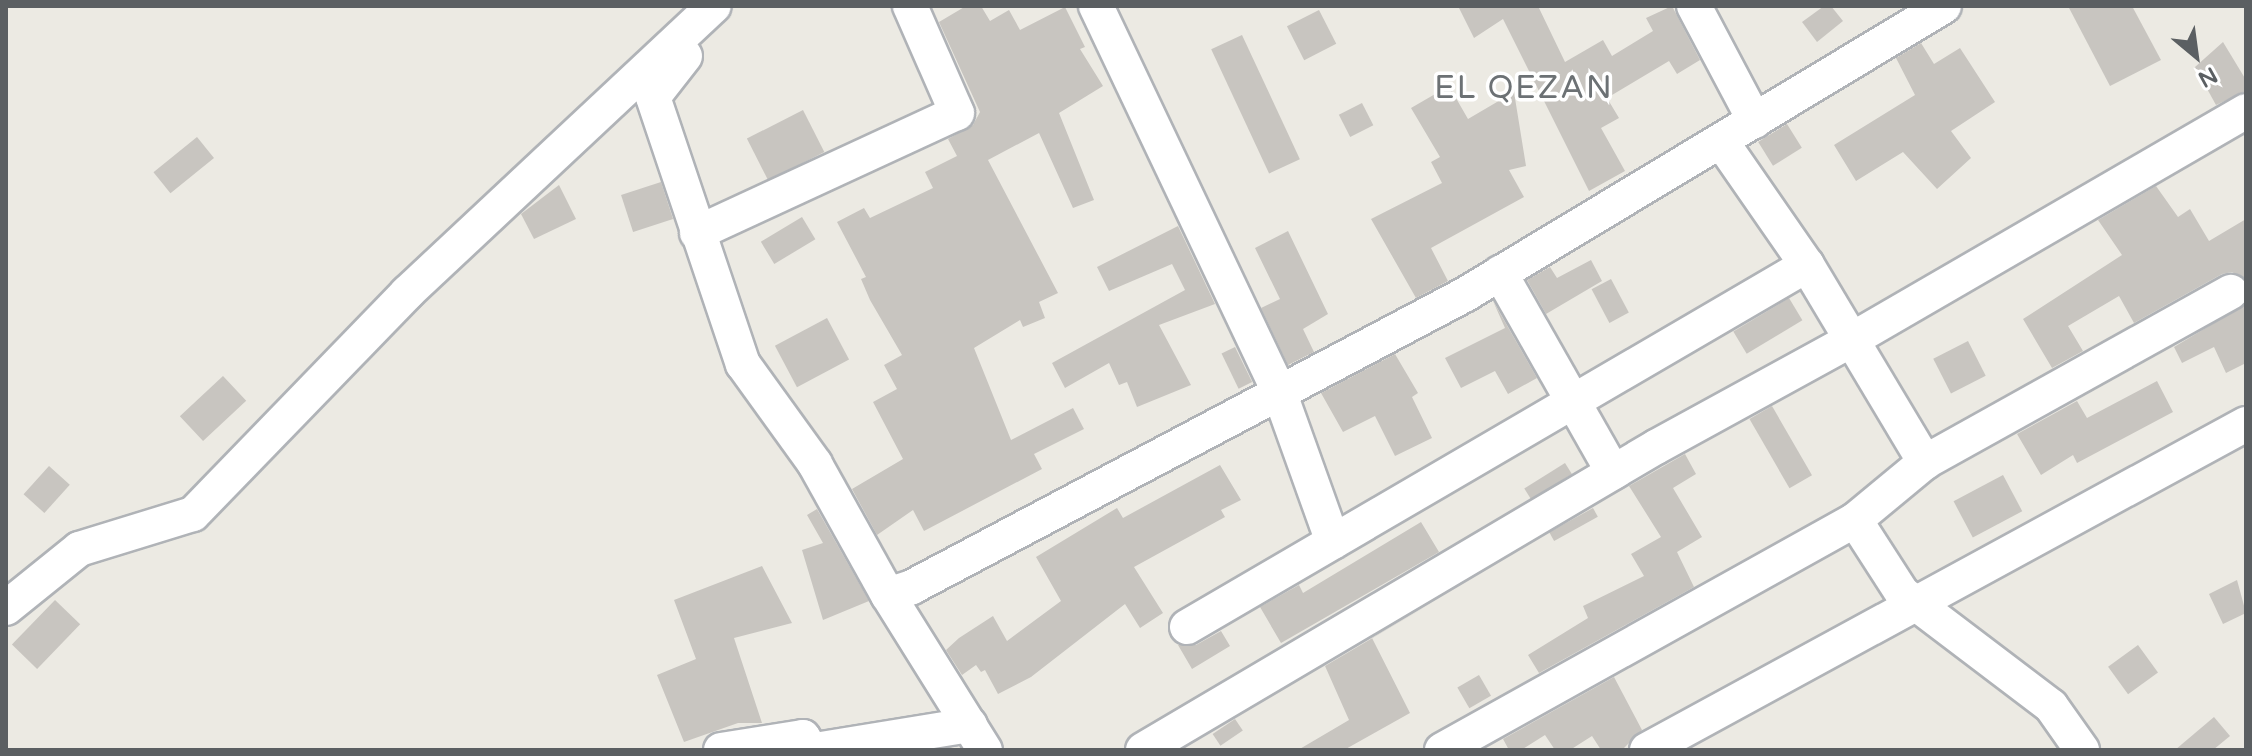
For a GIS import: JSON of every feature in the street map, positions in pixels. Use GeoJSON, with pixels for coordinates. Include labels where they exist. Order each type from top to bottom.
{"type":"FeatureCollection","features":[{"type":"Feature","properties":{"kind":"street"},"geometry":{"type":"LineString","coordinates":[[6,608],[79,549],[193,514],[407,293],[714,6]]}},
{"type":"Feature","properties":{"kind":"street"},"geometry":{"type":"LineString","coordinates":[[721,750],[803,737],[813,750],[978,738],[888,595],[815,464],[743,364],[697,233],[653,97],[725,6]]}},
{"type":"Feature","properties":{"kind":"street"},"geometry":{"type":"LineString","coordinates":[[697,233],[957,113],[910,6]]}},
{"type":"Feature","properties":{"kind":"street"},"geometry":{"type":"LineString","coordinates":[[1096,6],[1280,394],[1333,542]]}},
{"type":"Feature","properties":{"kind":"street"},"geometry":{"type":"LineString","coordinates":[[1694,6],[1755,121]]}},
{"type":"Feature","properties":{"kind":"street"},"geometry":{"type":"LineString","coordinates":[[888,595],[912,587],[1280,394],[1500,273],[1944,6]]}},
{"type":"Feature","properties":{"kind":"street"},"geometry":{"type":"LineString","coordinates":[[1143,750],[1613,472],[1853,339],[2246,111]]}},
{"type":"Feature","properties":{"kind":"street"},"geometry":{"type":"LineString","coordinates":[[1721,141],[1807,265],[1925,462]]}},
{"type":"Feature","properties":{"kind":"street"},"geometry":{"type":"LineString","coordinates":[[1187,627],[1807,265]]}},
{"type":"Feature","properties":{"kind":"street"},"geometry":{"type":"LineString","coordinates":[[1500,273],[1570,402],[1613,472]]}},
{"type":"Feature","properties":{"kind":"street"},"geometry":{"type":"LineString","coordinates":[[1442,750],[1855,520],[1925,462],[2231,292]]}},
{"type":"Feature","properties":{"kind":"street"},"geometry":{"type":"LineString","coordinates":[[1647,750],[1913,602],[2246,424]]}},
{"type":"Feature","properties":{"kind":"street"},"geometry":{"type":"LineString","coordinates":[[1855,520],[1902,593],[2051,706],[2082,750]]}},
{"type":"Feature","properties":{"kind":"building"},"geometry":{"type":"Polygon","coordinates":[[[966,6],[981,6],[990,21],[1009,10],[1020,30],[1065,7],[1085,47],[1080,49],[1103,86],[1059,113],[1094,200],[1073,208],[1039,133],[988,160],[1058,293],[1039,302],[1045,318],[1023,327],[1020,320],[974,348],[1011,440],[1073,408],[1084,429],[1034,454],[1042,469],[924,531],[913,510],[877,535],[852,489],[903,459],[873,402],[897,389],[884,365],[902,355],[870,300],[861,279],[866,277],[837,222],[864,208],[870,218],[933,188],[925,172],[957,156],[948,139],[973,125],[980,112],[939,22],[966,6]]]}},
{"type":"Feature","properties":{"kind":"building"},"geometry":{"type":"Polygon","coordinates":[[[1458,6],[1538,6],[1565,62],[1603,40],[1612,56],[1653,31],[1646,18],[1672,6],[1700,60],[1677,74],[1669,61],[1607,98],[1619,118],[1601,128],[1625,171],[1589,191],[1503,19],[1474,38],[1458,6]]]}},
{"type":"Feature","properties":{"kind":"building"},"geometry":{"type":"Polygon","coordinates":[[[1824,6],[1831,6],[1843,21],[1817,42],[1802,22],[1824,6]]]}},
{"type":"Feature","properties":{"kind":"building"},"geometry":{"type":"Polygon","coordinates":[[[2068,6],[2132,6],[2161,60],[2110,86],[2068,6]]]}},
{"type":"Feature","properties":{"kind":"building"},"geometry":{"type":"Polygon","coordinates":[[[1319,10],[1336,44],[1304,60],[1287,26],[1319,10]]]}},
{"type":"Feature","properties":{"kind":"building"},"geometry":{"type":"Polygon","coordinates":[[[1242,35],[1300,159],[1269,174],[1211,49],[1242,35]]]}},
{"type":"Feature","properties":{"kind":"building"},"geometry":{"type":"Polygon","coordinates":[[[2223,42],[2246,80],[2246,91],[2216,105],[2195,67],[2223,42]]]}},
{"type":"Feature","properties":{"kind":"building"},"geometry":{"type":"Polygon","coordinates":[[[1921,43],[1934,64],[1960,48],[1995,102],[1951,131],[1971,158],[1937,189],[1903,152],[1856,181],[1834,145],[1915,95],[1896,58],[1921,43]]]}},
{"type":"Feature","properties":{"kind":"building"},"geometry":{"type":"Polygon","coordinates":[[[1449,86],[1468,119],[1514,92],[1526,166],[1509,170],[1524,197],[1431,248],[1448,281],[1416,298],[1371,219],[1442,183],[1431,162],[1440,157],[1411,108],[1449,86]]]}},
{"type":"Feature","properties":{"kind":"building"},"geometry":{"type":"Polygon","coordinates":[[[1362,103],[1373,125],[1350,137],[1339,115],[1362,103]]]}},
{"type":"Feature","properties":{"kind":"building"},"geometry":{"type":"Polygon","coordinates":[[[803,110],[824,152],[768,180],[747,139],[803,110]]]}},
{"type":"Feature","properties":{"kind":"building"},"geometry":{"type":"Polygon","coordinates":[[[1787,124],[1802,148],[1773,166],[1758,142],[1787,124]]]}},
{"type":"Feature","properties":{"kind":"building"},"geometry":{"type":"Polygon","coordinates":[[[197,137],[214,158],[170,193],[153,172],[197,137]]]}},
{"type":"Feature","properties":{"kind":"building"},"geometry":{"type":"Polygon","coordinates":[[[661,182],[673,219],[633,232],[621,195],[661,182]]]}},
{"type":"Feature","properties":{"kind":"building"},"geometry":{"type":"Polygon","coordinates":[[[559,185],[576,219],[534,239],[521,214],[559,185]]]}},
{"type":"Feature","properties":{"kind":"building"},"geometry":{"type":"Polygon","coordinates":[[[2156,186],[2178,217],[2190,209],[2209,241],[2246,219],[2246,280],[2232,272],[2222,274],[2134,323],[2119,296],[2068,326],[2083,351],[2052,368],[2023,319],[2122,255],[2098,220],[2156,186]]]}},
{"type":"Feature","properties":{"kind":"building"},"geometry":{"type":"Polygon","coordinates":[[[802,217],[815,239],[774,264],[761,242],[802,217]]]}},
{"type":"Feature","properties":{"kind":"building"},"geometry":{"type":"Polygon","coordinates":[[[1178,226],[1215,304],[1159,325],[1191,385],[1137,407],[1127,382],[1119,385],[1109,363],[1065,388],[1052,363],[1185,290],[1172,264],[1109,291],[1097,267],[1178,226]]]}},
{"type":"Feature","properties":{"kind":"building"},"geometry":{"type":"Polygon","coordinates":[[[1288,231],[1328,314],[1303,329],[1314,352],[1288,365],[1261,308],[1280,299],[1255,248],[1288,231]]]}},
{"type":"Feature","properties":{"kind":"building"},"geometry":{"type":"Polygon","coordinates":[[[1591,260],[1602,281],[1546,314],[1527,280],[1550,267],[1557,278],[1591,260]]]}},
{"type":"Feature","properties":{"kind":"building"},"geometry":{"type":"Polygon","coordinates":[[[1611,279],[1629,313],[1609,323],[1592,289],[1611,279]]]}},
{"type":"Feature","properties":{"kind":"building"},"geometry":{"type":"Polygon","coordinates":[[[1789,298],[1802,320],[1747,354],[1733,331],[1789,298]]]}},
{"type":"Feature","properties":{"kind":"building"},"geometry":{"type":"Polygon","coordinates":[[[1493,301],[1537,378],[1508,394],[1495,371],[1461,388],[1445,358],[1505,328],[1493,301]]]}},
{"type":"Feature","properties":{"kind":"building"},"geometry":{"type":"Polygon","coordinates":[[[2246,304],[2246,363],[2226,373],[2214,347],[2182,363],[2174,347],[2246,304]]]}},
{"type":"Feature","properties":{"kind":"building"},"geometry":{"type":"Polygon","coordinates":[[[827,318],[849,359],[797,387],[775,346],[827,318]]]}},
{"type":"Feature","properties":{"kind":"building"},"geometry":{"type":"Polygon","coordinates":[[[1968,341],[1986,376],[1951,393],[1933,359],[1968,341]]]}},
{"type":"Feature","properties":{"kind":"building"},"geometry":{"type":"Polygon","coordinates":[[[1235,347],[1252,382],[1239,389],[1222,354],[1235,347]]]}},
{"type":"Feature","properties":{"kind":"building"},"geometry":{"type":"Polygon","coordinates":[[[1395,354],[1418,393],[1412,397],[1432,438],[1395,456],[1375,416],[1343,432],[1321,393],[1395,354]]]}},
{"type":"Feature","properties":{"kind":"building"},"geometry":{"type":"Polygon","coordinates":[[[223,376],[246,401],[203,441],[180,416],[223,376]]]}},
{"type":"Feature","properties":{"kind":"building"},"geometry":{"type":"Polygon","coordinates":[[[2157,381],[2173,412],[2077,463],[2073,455],[2041,475],[2017,434],[2077,401],[2087,418],[2157,381]]]}},
{"type":"Feature","properties":{"kind":"building"},"geometry":{"type":"Polygon","coordinates":[[[1772,406],[1812,475],[1789,488],[1749,419],[1772,406]]]}},
{"type":"Feature","properties":{"kind":"building"},"geometry":{"type":"Polygon","coordinates":[[[1685,454],[1696,474],[1673,488],[1702,537],[1677,552],[1694,587],[1539,673],[1528,655],[1588,618],[1583,606],[1644,576],[1631,554],[1661,537],[1629,486],[1685,454]]]}},
{"type":"Feature","properties":{"kind":"building"},"geometry":{"type":"Polygon","coordinates":[[[1565,463],[1572,474],[1531,499],[1524,488],[1565,463]]]}},
{"type":"Feature","properties":{"kind":"building"},"geometry":{"type":"Polygon","coordinates":[[[1220,465],[1241,500],[1221,510],[1225,517],[1134,567],[1163,613],[1140,628],[1125,604],[1031,677],[998,694],[985,670],[981,672],[976,665],[962,675],[946,650],[959,638],[993,616],[1007,641],[1061,601],[1036,557],[1117,508],[1123,518],[1220,465]]]}},
{"type":"Feature","properties":{"kind":"building"},"geometry":{"type":"Polygon","coordinates":[[[49,466],[70,485],[44,513],[24,494],[49,466]]]}},
{"type":"Feature","properties":{"kind":"building"},"geometry":{"type":"Polygon","coordinates":[[[2003,475],[2022,511],[1973,537],[1954,501],[2003,475]]]}},
{"type":"Feature","properties":{"kind":"building"},"geometry":{"type":"Polygon","coordinates":[[[1593,508],[1598,517],[1554,541],[1549,532],[1593,508]]]}},
{"type":"Feature","properties":{"kind":"building"},"geometry":{"type":"Polygon","coordinates":[[[817,509],[869,601],[823,620],[802,550],[823,543],[807,515],[817,509]]]}},
{"type":"Feature","properties":{"kind":"building"},"geometry":{"type":"Polygon","coordinates":[[[1421,522],[1439,552],[1281,643],[1260,607],[1299,585],[1303,593],[1421,522]]]}},
{"type":"Feature","properties":{"kind":"building"},"geometry":{"type":"Polygon","coordinates":[[[762,566],[792,623],[734,638],[762,723],[738,723],[684,742],[657,675],[696,659],[674,600],[762,566]]]}},
{"type":"Feature","properties":{"kind":"building"},"geometry":{"type":"Polygon","coordinates":[[[2237,580],[2246,613],[2223,624],[2209,594],[2237,580]]]}},
{"type":"Feature","properties":{"kind":"building"},"geometry":{"type":"Polygon","coordinates":[[[55,600],[80,624],[37,669],[12,645],[55,600]]]}},
{"type":"Feature","properties":{"kind":"building"},"geometry":{"type":"Polygon","coordinates":[[[1221,631],[1230,646],[1192,669],[1178,645],[1196,645],[1221,631]]]}},
{"type":"Feature","properties":{"kind":"building"},"geometry":{"type":"Polygon","coordinates":[[[1372,638],[1410,713],[1344,750],[1298,750],[1349,720],[1325,666],[1372,638]]]}},
{"type":"Feature","properties":{"kind":"building"},"geometry":{"type":"Polygon","coordinates":[[[2138,645],[2158,673],[2128,694],[2108,667],[2138,645]]]}},
{"type":"Feature","properties":{"kind":"building"},"geometry":{"type":"Polygon","coordinates":[[[1479,675],[1491,696],[1469,708],[1457,688],[1479,675]]]}},
{"type":"Feature","properties":{"kind":"building"},"geometry":{"type":"Polygon","coordinates":[[[1614,677],[1642,730],[1622,750],[1601,750],[1592,736],[1570,750],[1555,750],[1545,735],[1521,750],[1509,750],[1503,739],[1614,677]]]}},
{"type":"Feature","properties":{"kind":"building"},"geometry":{"type":"Polygon","coordinates":[[[2214,717],[2230,736],[2213,750],[2175,750],[2214,717]]]}},
{"type":"Feature","properties":{"kind":"building"},"geometry":{"type":"Polygon","coordinates":[[[1235,719],[1243,731],[1220,746],[1213,734],[1235,719]]]}},
{"type":"Feature","properties":{"kind":"district","name":"EL QEZAN"},"geometry":{"type":"Point","coordinates":[1524,88]}}]}
